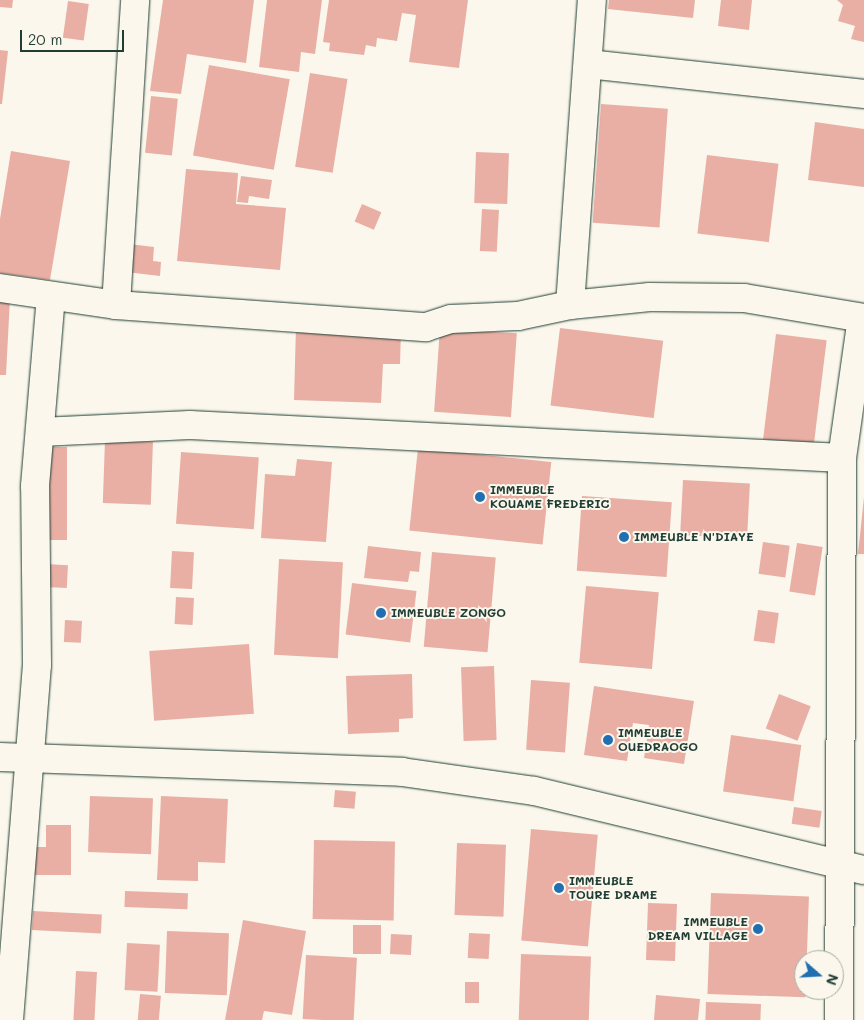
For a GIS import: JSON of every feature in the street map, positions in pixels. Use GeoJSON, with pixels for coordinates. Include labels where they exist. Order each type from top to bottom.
{"type":"FeatureCollection","features":[{"type":"Feature","properties":{"kind":"street"},"geometry":{"type":"LineString","coordinates":[[116,304],[135,0]]}},
{"type":"Feature","properties":{"kind":"street"},"geometry":{"type":"LineString","coordinates":[[570,305],[592,0]]}},
{"type":"Feature","properties":{"kind":"street"},"geometry":{"type":"LineString","coordinates":[[588,64],[864,94]]}},
{"type":"Feature","properties":{"kind":"street"},"geometry":{"type":"LineString","coordinates":[[0,288],[51,297],[116,304],[426,327],[451,320],[518,316],[570,305],[650,297],[744,298],[863,318],[842,458],[852,867],[839,1020]]}},
{"type":"Feature","properties":{"kind":"street"},"geometry":{"type":"LineString","coordinates":[[9,1020],[37,665],[35,486],[51,297]]}},
{"type":"Feature","properties":{"kind":"street"},"geometry":{"type":"LineString","coordinates":[[40,432],[190,425],[842,458]]}},
{"type":"Feature","properties":{"kind":"street"},"geometry":{"type":"LineString","coordinates":[[0,757],[30,760],[402,772],[534,791],[852,867]]}},
{"type":"Feature","properties":{"kind":"building"},"geometry":{"type":"Polygon","coordinates":[[[0,0],[13,0],[12,8],[0,7],[0,0]]]}},
{"type":"Feature","properties":{"kind":"building"},"geometry":{"type":"Polygon","coordinates":[[[163,0],[254,0],[246,63],[187,54],[181,94],[150,91],[163,0]]]}},
{"type":"Feature","properties":{"kind":"building"},"geometry":{"type":"Polygon","coordinates":[[[267,0],[322,0],[315,54],[301,52],[299,72],[259,67],[267,0]]]}},
{"type":"Feature","properties":{"kind":"building"},"geometry":{"type":"Polygon","coordinates":[[[329,0],[468,0],[459,68],[409,62],[416,15],[402,13],[397,41],[377,38],[376,47],[366,45],[364,55],[329,51],[330,43],[323,42],[329,0]]]}},
{"type":"Feature","properties":{"kind":"building"},"geometry":{"type":"Polygon","coordinates":[[[609,0],[695,0],[693,18],[608,9],[609,0]]]}},
{"type":"Feature","properties":{"kind":"building"},"geometry":{"type":"Polygon","coordinates":[[[721,0],[752,0],[749,30],[718,26],[721,0]]]}},
{"type":"Feature","properties":{"kind":"building"},"geometry":{"type":"Polygon","coordinates":[[[837,0],[864,0],[864,42],[851,39],[855,26],[838,21],[843,5],[837,0]]]}},
{"type":"Feature","properties":{"kind":"building"},"geometry":{"type":"Polygon","coordinates":[[[68,1],[89,4],[84,41],[63,38],[68,1]]]}},
{"type":"Feature","properties":{"kind":"building"},"geometry":{"type":"Polygon","coordinates":[[[0,50],[8,51],[2,104],[0,104],[0,50]]]}},
{"type":"Feature","properties":{"kind":"building"},"geometry":{"type":"Polygon","coordinates":[[[209,65],[290,79],[274,170],[193,156],[209,65]]]}},
{"type":"Feature","properties":{"kind":"building"},"geometry":{"type":"Polygon","coordinates":[[[310,73],[348,79],[333,173],[295,167],[310,73]]]}},
{"type":"Feature","properties":{"kind":"building"},"geometry":{"type":"Polygon","coordinates":[[[151,96],[178,99],[172,156],[145,153],[151,96]]]}},
{"type":"Feature","properties":{"kind":"building"},"geometry":{"type":"Polygon","coordinates":[[[601,104],[668,109],[660,227],[593,223],[601,104]]]}},
{"type":"Feature","properties":{"kind":"building"},"geometry":{"type":"Polygon","coordinates":[[[815,122],[864,129],[864,187],[808,180],[815,122]]]}},
{"type":"Feature","properties":{"kind":"building"},"geometry":{"type":"Polygon","coordinates":[[[11,151],[70,161],[50,280],[0,273],[0,219],[11,151]]]}},
{"type":"Feature","properties":{"kind":"building"},"geometry":{"type":"Polygon","coordinates":[[[476,152],[509,153],[507,204],[474,203],[476,152]]]}},
{"type":"Feature","properties":{"kind":"building"},"geometry":{"type":"Polygon","coordinates":[[[707,155],[778,164],[769,242],[697,233],[707,155]]]}},
{"type":"Feature","properties":{"kind":"building"},"geometry":{"type":"Polygon","coordinates":[[[186,169],[238,173],[236,204],[286,208],[280,270],[177,261],[186,169]]]}},
{"type":"Feature","properties":{"kind":"building"},"geometry":{"type":"Polygon","coordinates":[[[241,176],[272,180],[269,199],[249,196],[248,203],[237,202],[241,176]]]}},
{"type":"Feature","properties":{"kind":"building"},"geometry":{"type":"Polygon","coordinates":[[[362,204],[381,212],[374,230],[355,221],[362,204]]]}},
{"type":"Feature","properties":{"kind":"building"},"geometry":{"type":"Polygon","coordinates":[[[482,209],[499,210],[497,252],[480,251],[482,209]]]}},
{"type":"Feature","properties":{"kind":"building"},"geometry":{"type":"Polygon","coordinates":[[[129,244],[154,247],[153,261],[161,262],[160,276],[126,272],[129,244]]]}},
{"type":"Feature","properties":{"kind":"building"},"geometry":{"type":"Polygon","coordinates":[[[0,297],[10,298],[6,375],[0,375],[0,297]]]}},
{"type":"Feature","properties":{"kind":"building"},"geometry":{"type":"Polygon","coordinates":[[[296,326],[401,330],[400,364],[383,364],[381,403],[294,400],[296,326]]]}},
{"type":"Feature","properties":{"kind":"building"},"geometry":{"type":"Polygon","coordinates":[[[440,328],[517,333],[511,417],[434,412],[440,328]]]}},
{"type":"Feature","properties":{"kind":"building"},"geometry":{"type":"Polygon","coordinates":[[[560,328],[663,341],[654,418],[550,405],[560,328]]]}},
{"type":"Feature","properties":{"kind":"building"},"geometry":{"type":"Polygon","coordinates":[[[776,334],[827,340],[814,445],[763,439],[776,334]]]}},
{"type":"Feature","properties":{"kind":"building"},"geometry":{"type":"Polygon","coordinates":[[[105,440],[153,442],[151,505],[103,503],[105,440]]]}},
{"type":"Feature","properties":{"kind":"building"},"geometry":{"type":"Polygon","coordinates":[[[42,447],[67,447],[67,540],[42,540],[42,447]]]}},
{"type":"Feature","properties":{"kind":"building","name":"IMMEUBLE KOUAME FREDERIC"},"geometry":{"type":"Polygon","coordinates":[[[418,448],[551,462],[543,545],[409,531],[418,448]]]}},
{"type":"Feature","properties":{"kind":"building"},"geometry":{"type":"Polygon","coordinates":[[[181,452],[259,457],[254,529],[176,524],[181,452]]]}},
{"type":"Feature","properties":{"kind":"building"},"geometry":{"type":"Polygon","coordinates":[[[297,459],[332,462],[326,542],[261,538],[265,474],[295,476],[297,459]]]}},
{"type":"Feature","properties":{"kind":"building"},"geometry":{"type":"Polygon","coordinates":[[[683,480],[750,484],[747,538],[680,535],[683,480]]]}},
{"type":"Feature","properties":{"kind":"building","name":"IMMEUBLE N'DIAYE"},"geometry":{"type":"Polygon","coordinates":[[[582,496],[672,502],[667,577],[577,571],[582,496]]]}},
{"type":"Feature","properties":{"kind":"building"},"geometry":{"type":"Polygon","coordinates":[[[864,497],[864,554],[858,554],[864,497]]]}},
{"type":"Feature","properties":{"kind":"building"},"geometry":{"type":"Polygon","coordinates":[[[763,542],[790,546],[785,577],[759,574],[763,542]]]}},
{"type":"Feature","properties":{"kind":"building"},"geometry":{"type":"Polygon","coordinates":[[[797,543],[823,547],[815,595],[789,591],[797,543]]]}},
{"type":"Feature","properties":{"kind":"building"},"geometry":{"type":"Polygon","coordinates":[[[368,546],[421,552],[419,572],[410,571],[408,582],[364,578],[368,546]]]}},
{"type":"Feature","properties":{"kind":"building"},"geometry":{"type":"Polygon","coordinates":[[[172,551],[194,552],[192,589],[170,588],[172,551]]]}},
{"type":"Feature","properties":{"kind":"building"},"geometry":{"type":"Polygon","coordinates":[[[432,552],[496,558],[487,652],[424,647],[432,552]]]}},
{"type":"Feature","properties":{"kind":"building"},"geometry":{"type":"Polygon","coordinates":[[[279,559],[343,562],[338,658],[274,655],[279,559]]]}},
{"type":"Feature","properties":{"kind":"building"},"geometry":{"type":"Polygon","coordinates":[[[46,564],[68,565],[67,588],[45,587],[46,564]]]}},
{"type":"Feature","properties":{"kind":"building","name":"IMMEUBLE ZONGO"},"geometry":{"type":"Polygon","coordinates":[[[352,583],[417,591],[410,643],[346,635],[352,583]]]}},
{"type":"Feature","properties":{"kind":"building"},"geometry":{"type":"Polygon","coordinates":[[[586,586],[659,592],[652,669],[579,663],[586,586]]]}},
{"type":"Feature","properties":{"kind":"building"},"geometry":{"type":"Polygon","coordinates":[[[176,597],[194,598],[193,625],[175,624],[176,597]]]}},
{"type":"Feature","properties":{"kind":"building"},"geometry":{"type":"Polygon","coordinates":[[[758,610],[779,613],[774,644],[754,641],[758,610]]]}},
{"type":"Feature","properties":{"kind":"building"},"geometry":{"type":"Polygon","coordinates":[[[65,620],[82,621],[81,643],[64,642],[65,620]]]}},
{"type":"Feature","properties":{"kind":"building"},"geometry":{"type":"Polygon","coordinates":[[[249,644],[254,714],[154,721],[149,651],[249,644]]]}},
{"type":"Feature","properties":{"kind":"building"},"geometry":{"type":"Polygon","coordinates":[[[494,666],[497,740],[464,741],[461,667],[494,666]]]}},
{"type":"Feature","properties":{"kind":"building"},"geometry":{"type":"Polygon","coordinates":[[[412,674],[413,718],[399,719],[399,732],[348,734],[346,676],[412,674]]]}},
{"type":"Feature","properties":{"kind":"building"},"geometry":{"type":"Polygon","coordinates":[[[531,680],[570,683],[565,753],[526,750],[531,680]]]}},
{"type":"Feature","properties":{"kind":"building","name":"IMMEUBLE OUEDRAOGO"},"geometry":{"type":"Polygon","coordinates":[[[594,686],[694,701],[684,764],[644,758],[649,725],[633,723],[627,761],[584,755],[594,686]]]}},
{"type":"Feature","properties":{"kind":"building"},"geometry":{"type":"Polygon","coordinates":[[[779,694],[811,706],[797,741],[766,729],[779,694]]]}},
{"type":"Feature","properties":{"kind":"building"},"geometry":{"type":"Polygon","coordinates":[[[731,735],[801,745],[793,801],[723,791],[731,735]]]}},
{"type":"Feature","properties":{"kind":"building"},"geometry":{"type":"Polygon","coordinates":[[[335,790],[356,792],[354,809],[334,807],[335,790]]]}},
{"type":"Feature","properties":{"kind":"building"},"geometry":{"type":"Polygon","coordinates":[[[90,796],[153,798],[151,854],[88,852],[90,796]]]}},
{"type":"Feature","properties":{"kind":"building"},"geometry":{"type":"Polygon","coordinates":[[[161,796],[228,799],[225,863],[198,862],[198,881],[157,880],[161,796]]]}},
{"type":"Feature","properties":{"kind":"building"},"geometry":{"type":"Polygon","coordinates":[[[794,807],[822,811],[819,828],[792,824],[794,807]]]}},
{"type":"Feature","properties":{"kind":"building"},"geometry":{"type":"Polygon","coordinates":[[[46,825],[71,825],[71,875],[28,875],[28,847],[46,847],[46,825]]]}},
{"type":"Feature","properties":{"kind":"building","name":"IMMEUBLE TOURE DRAME"},"geometry":{"type":"Polygon","coordinates":[[[531,829],[598,835],[588,946],[521,941],[531,829]]]}},
{"type":"Feature","properties":{"kind":"building"},"geometry":{"type":"Polygon","coordinates":[[[314,840],[395,841],[394,920],[313,919],[314,840]]]}},
{"type":"Feature","properties":{"kind":"building"},"geometry":{"type":"Polygon","coordinates":[[[457,843],[506,845],[503,917],[454,915],[457,843]]]}},
{"type":"Feature","properties":{"kind":"building"},"geometry":{"type":"Polygon","coordinates":[[[125,891],[188,893],[187,909],[124,907],[125,891]]]}},
{"type":"Feature","properties":{"kind":"building","name":"IMMEUBLE DREAM VILLAGE"},"geometry":{"type":"Polygon","coordinates":[[[711,893],[809,896],[807,950],[794,950],[794,997],[707,994],[711,893]]]}},
{"type":"Feature","properties":{"kind":"building"},"geometry":{"type":"Polygon","coordinates":[[[648,903],[677,904],[675,961],[646,960],[648,903]]]}},
{"type":"Feature","properties":{"kind":"building"},"geometry":{"type":"Polygon","coordinates":[[[33,911],[102,915],[101,934],[32,930],[33,911]]]}},
{"type":"Feature","properties":{"kind":"building"},"geometry":{"type":"Polygon","coordinates":[[[243,920],[306,931],[292,1015],[264,1011],[262,1020],[225,1020],[243,920]]]}},
{"type":"Feature","properties":{"kind":"building"},"geometry":{"type":"Polygon","coordinates":[[[353,925],[381,925],[381,954],[353,954],[353,925]]]}},
{"type":"Feature","properties":{"kind":"building"},"geometry":{"type":"Polygon","coordinates":[[[167,931],[229,933],[227,995],[165,993],[167,931]]]}},
{"type":"Feature","properties":{"kind":"building"},"geometry":{"type":"Polygon","coordinates":[[[469,933],[490,934],[489,959],[468,958],[469,933]]]}},
{"type":"Feature","properties":{"kind":"building"},"geometry":{"type":"Polygon","coordinates":[[[391,934],[412,935],[411,955],[390,954],[391,934]]]}},
{"type":"Feature","properties":{"kind":"building"},"geometry":{"type":"Polygon","coordinates":[[[127,943],[160,945],[157,992],[125,990],[127,943]]]}},
{"type":"Feature","properties":{"kind":"building"},"geometry":{"type":"Polygon","coordinates":[[[521,954],[591,956],[589,1020],[519,1020],[521,954]]]}},
{"type":"Feature","properties":{"kind":"building"},"geometry":{"type":"Polygon","coordinates":[[[306,955],[357,958],[354,1020],[303,1019],[306,955]]]}},
{"type":"Feature","properties":{"kind":"building"},"geometry":{"type":"Polygon","coordinates":[[[76,971],[97,972],[94,1020],[73,1020],[76,971]]]}},
{"type":"Feature","properties":{"kind":"building"},"geometry":{"type":"Polygon","coordinates":[[[465,982],[479,982],[479,1003],[465,1003],[465,982]]]}},
{"type":"Feature","properties":{"kind":"building"},"geometry":{"type":"Polygon","coordinates":[[[140,994],[161,996],[159,1020],[138,1020],[140,994]]]}},
{"type":"Feature","properties":{"kind":"building"},"geometry":{"type":"Polygon","coordinates":[[[656,995],[700,999],[698,1020],[654,1020],[656,995]]]}},
{"type":"Feature","properties":{"kind":"building"},"geometry":{"type":"Polygon","coordinates":[[[706,1002],[761,1004],[760,1020],[705,1020],[706,1002]]]}},
{"type":"Feature","properties":{"kind":"place","name":"IMMEUBLE KOUAME FREDERIC"},"geometry":{"type":"Point","coordinates":[480,497]}},
{"type":"Feature","properties":{"kind":"place","name":"IMMEUBLE N'DIAYE"},"geometry":{"type":"Point","coordinates":[624,537]}},
{"type":"Feature","properties":{"kind":"place","name":"IMMEUBLE ZONGO"},"geometry":{"type":"Point","coordinates":[381,613]}},
{"type":"Feature","properties":{"kind":"place","name":"IMMEUBLE OUEDRAOGO"},"geometry":{"type":"Point","coordinates":[608,740]}},
{"type":"Feature","properties":{"kind":"place","name":"IMMEUBLE TOURE DRAME"},"geometry":{"type":"Point","coordinates":[559,888]}},
{"type":"Feature","properties":{"kind":"place","name":"IMMEUBLE DREAM VILLAGE"},"geometry":{"type":"Point","coordinates":[758,929]}}]}
